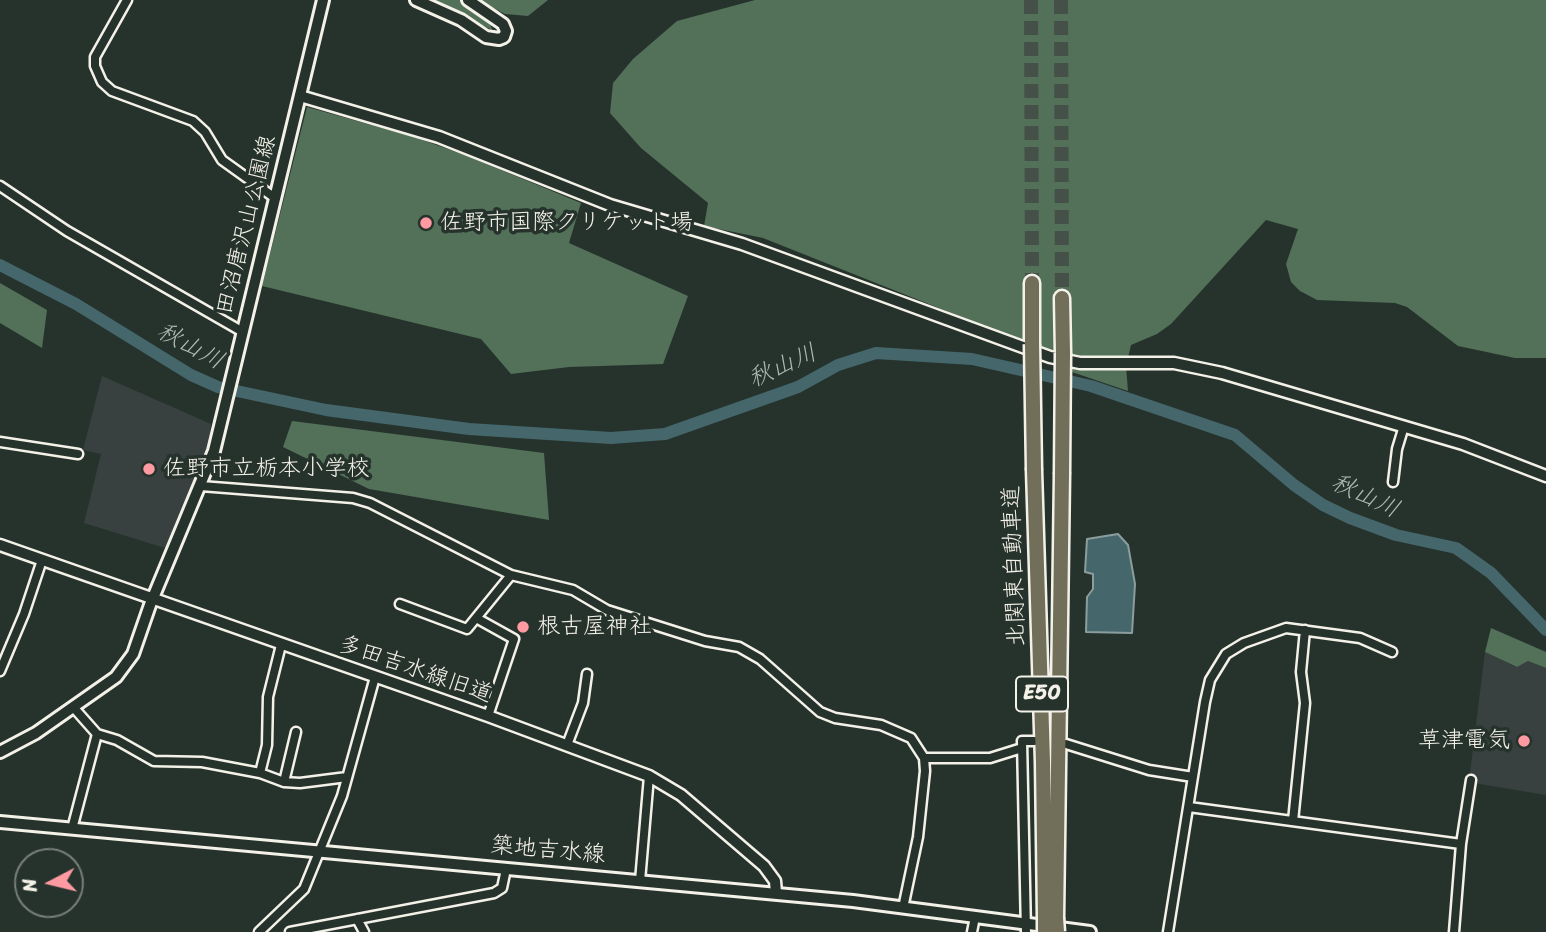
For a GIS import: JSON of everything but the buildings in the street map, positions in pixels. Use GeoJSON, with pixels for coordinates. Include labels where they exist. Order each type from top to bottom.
{"type":"FeatureCollection","features":[{"type":"Feature","properties":{"kind":"highway","name":"北関東自動車道"},"geometry":{"type":"LineString","coordinates":[[1032,283],[1034,470],[1051,925]]}},
{"type":"Feature","properties":{"kind":"highway","name":"北関東自動車道"},"geometry":{"type":"LineString","coordinates":[[1051,925],[1062,474],[1062,298]]}},
{"type":"Feature","properties":{"kind":"main road","name":"田沼唐沢山公園線"},"geometry":{"type":"LineString","coordinates":[[0,752],[74,708],[127,667],[201,486],[221,423],[323,0]]}},
{"type":"Feature","properties":{"kind":"main road"},"geometry":{"type":"LineString","coordinates":[[416,0],[461,20],[486,37],[499,40],[504,37],[506,32],[503,24],[468,0]]}},
{"type":"Feature","properties":{"kind":"main road","name":"築地吉水線"},"geometry":{"type":"LineString","coordinates":[[0,822],[776,893],[975,917],[1026,928],[1090,932]]}},
{"type":"Feature","properties":{"kind":"street"},"geometry":{"type":"LineString","coordinates":[[127,0],[95,57],[95,66],[102,82],[112,91],[193,121],[205,132],[222,160],[275,198]]}},
{"type":"Feature","properties":{"kind":"street"},"geometry":{"type":"LineString","coordinates":[[300,96],[439,137],[610,205],[742,244],[1050,357],[1080,363],[1174,363],[1233,376],[1489,452],[1546,476]]}},
{"type":"Feature","properties":{"kind":"street"},"geometry":{"type":"LineString","coordinates":[[0,186],[67,231],[243,332]]}},
{"type":"Feature","properties":{"kind":"street"},"geometry":{"type":"LineString","coordinates":[[1393,482],[1396,449],[1404,426]]}},
{"type":"Feature","properties":{"kind":"street"},"geometry":{"type":"LineString","coordinates":[[0,442],[78,454]]}},
{"type":"Feature","properties":{"kind":"street"},"geometry":{"type":"LineString","coordinates":[[201,486],[353,498],[370,503],[511,575],[573,590],[607,610],[705,641],[739,648],[760,659],[820,712],[892,729],[911,738],[925,758],[918,837],[903,908]]}},
{"type":"Feature","properties":{"kind":"street","name":"多田吉水線旧道"},"geometry":{"type":"LineString","coordinates":[[0,545],[488,716],[649,776],[681,795],[764,866],[775,881],[776,893]]}},
{"type":"Feature","properties":{"kind":"street"},"geometry":{"type":"LineString","coordinates":[[0,671],[4,647],[24,614],[42,560]]}},
{"type":"Feature","properties":{"kind":"street"},"geometry":{"type":"LineString","coordinates":[[400,604],[467,629],[478,619],[511,575]]}},
{"type":"Feature","properties":{"kind":"street"},"geometry":{"type":"LineString","coordinates":[[478,619],[514,639],[488,716]]}},
{"type":"Feature","properties":{"kind":"street"},"geometry":{"type":"LineString","coordinates":[[1168,932],[1207,691],[1216,666],[1226,654],[1244,643],[1286,628],[1360,638],[1392,652]]}},
{"type":"Feature","properties":{"kind":"street"},"geometry":{"type":"LineString","coordinates":[[1293,821],[1305,703],[1300,672],[1306,630]]}},
{"type":"Feature","properties":{"kind":"street"},"geometry":{"type":"LineString","coordinates":[[260,773],[267,745],[268,697],[281,645]]}},
{"type":"Feature","properties":{"kind":"street"},"geometry":{"type":"LineString","coordinates":[[567,745],[583,703],[587,674]]}},
{"type":"Feature","properties":{"kind":"street"},"geometry":{"type":"LineString","coordinates":[[259,932],[304,889],[321,851],[347,777],[375,677]]}},
{"type":"Feature","properties":{"kind":"street"},"geometry":{"type":"LineString","coordinates":[[74,708],[97,734],[117,740],[154,761],[186,760],[260,773],[284,782],[300,783],[347,777]]}},
{"type":"Feature","properties":{"kind":"street"},"geometry":{"type":"LineString","coordinates":[[284,782],[296,732]]}},
{"type":"Feature","properties":{"kind":"street"},"geometry":{"type":"LineString","coordinates":[[72,829],[97,734]]}},
{"type":"Feature","properties":{"kind":"street"},"geometry":{"type":"LineString","coordinates":[[1026,928],[1022,741],[1034,741]]}},
{"type":"Feature","properties":{"kind":"street"},"geometry":{"type":"LineString","coordinates":[[1066,744],[1149,770],[1193,777]]}},
{"type":"Feature","properties":{"kind":"street"},"geometry":{"type":"LineString","coordinates":[[925,758],[990,758],[1022,748]]}},
{"type":"Feature","properties":{"kind":"street"},"geometry":{"type":"LineString","coordinates":[[640,881],[649,776]]}},
{"type":"Feature","properties":{"kind":"street"},"geometry":{"type":"LineString","coordinates":[[1454,932],[1461,844],[1471,780]]}},
{"type":"Feature","properties":{"kind":"street"},"geometry":{"type":"LineString","coordinates":[[1189,807],[1461,844]]}},
{"type":"Feature","properties":{"kind":"street"},"geometry":{"type":"LineString","coordinates":[[290,932],[494,893],[502,888],[506,869]]}},
{"type":"Feature","properties":{"kind":"street"},"geometry":{"type":"LineString","coordinates":[[972,932],[975,917]]}},
{"type":"Feature","properties":{"kind":"street"},"geometry":{"type":"LineString","coordinates":[[357,919],[364,932]]}},
{"type":"Feature","properties":{"kind":"shaded area","name":"佐野市立栃本小学校"},"geometry":{"type":"Polygon","coordinates":[[[102,376],[211,424],[210,443],[195,485],[165,548],[84,523],[101,454],[83,450],[102,376]]]}},
{"type":"Feature","properties":{"kind":"shaded area","name":"草津電気"},"geometry":{"type":"Polygon","coordinates":[[[1485,652],[1516,667],[1528,661],[1546,668],[1546,795],[1474,783],[1475,776],[1470,773],[1485,652]]]}},
{"type":"Feature","properties":{"kind":"green space"},"geometry":{"type":"Polygon","coordinates":[[[428,0],[462,0],[469,10],[490,23],[492,30],[428,0]]]}},
{"type":"Feature","properties":{"kind":"green space"},"geometry":{"type":"Polygon","coordinates":[[[478,0],[548,0],[528,16],[505,14],[478,0]]]}},
{"type":"Feature","properties":{"kind":"green space"},"geometry":{"type":"Polygon","coordinates":[[[755,0],[1546,0],[1546,358],[1515,358],[1458,346],[1407,307],[1395,303],[1317,300],[1300,291],[1291,282],[1286,264],[1298,229],[1266,220],[1171,324],[1157,334],[1131,345],[1126,366],[1128,391],[1063,369],[984,326],[763,238],[704,226],[708,203],[641,148],[610,113],[613,83],[633,59],[677,21],[755,0]]]}},
{"type":"Feature","properties":{"kind":"green space","name":"佐野市国際クリケット場"},"geometry":{"type":"Polygon","coordinates":[[[307,107],[411,136],[465,155],[581,203],[569,243],[688,296],[663,364],[569,367],[511,374],[481,339],[262,286],[307,107]]]}},
{"type":"Feature","properties":{"kind":"green space"},"geometry":{"type":"Polygon","coordinates":[[[0,283],[47,310],[42,348],[0,323],[0,283]]]}},
{"type":"Feature","properties":{"kind":"green space"},"geometry":{"type":"Polygon","coordinates":[[[292,421],[544,453],[549,520],[369,489],[283,447],[292,421]]]}},
{"type":"Feature","properties":{"kind":"green space"},"geometry":{"type":"Polygon","coordinates":[[[1491,628],[1546,652],[1546,668],[1528,661],[1517,667],[1485,652],[1491,628]]]}},
{"type":"Feature","properties":{"kind":"water"},"geometry":{"type":"Polygon","coordinates":[[[1118,534],[1128,545],[1135,584],[1132,633],[1086,632],[1087,597],[1093,589],[1093,574],[1085,572],[1087,539],[1118,534]]]}},
{"type":"Feature","properties":{"kind":"waterway","name":"秋山川"},"geometry":{"type":"LineString","coordinates":[[0,265],[76,304],[191,375],[218,387],[326,410],[469,429],[611,438],[665,434],[798,387],[838,365],[876,353],[972,359],[1091,386],[1235,435],[1294,485],[1323,505],[1350,518],[1396,535],[1456,548],[1491,573],[1546,630]]}},
{"type":"Feature","properties":{"kind":"tunnel"},"geometry":{"type":"LineString","coordinates":[[1031,0],[1032,283]]}},
{"type":"Feature","properties":{"kind":"tunnel"},"geometry":{"type":"LineString","coordinates":[[1061,0],[1062,298]]}},
{"type":"Feature","properties":{"kind":"place","name":"佐野市国際クリケット場"},"geometry":{"type":"Point","coordinates":[426,223]}},
{"type":"Feature","properties":{"kind":"place","name":"佐野市立栃本小学校"},"geometry":{"type":"Point","coordinates":[149,469]}},
{"type":"Feature","properties":{"kind":"place","name":"根古屋神社"},"geometry":{"type":"Point","coordinates":[523,627]}},
{"type":"Feature","properties":{"kind":"place","name":"草津電気"},"geometry":{"type":"Point","coordinates":[1524,741]}}]}
